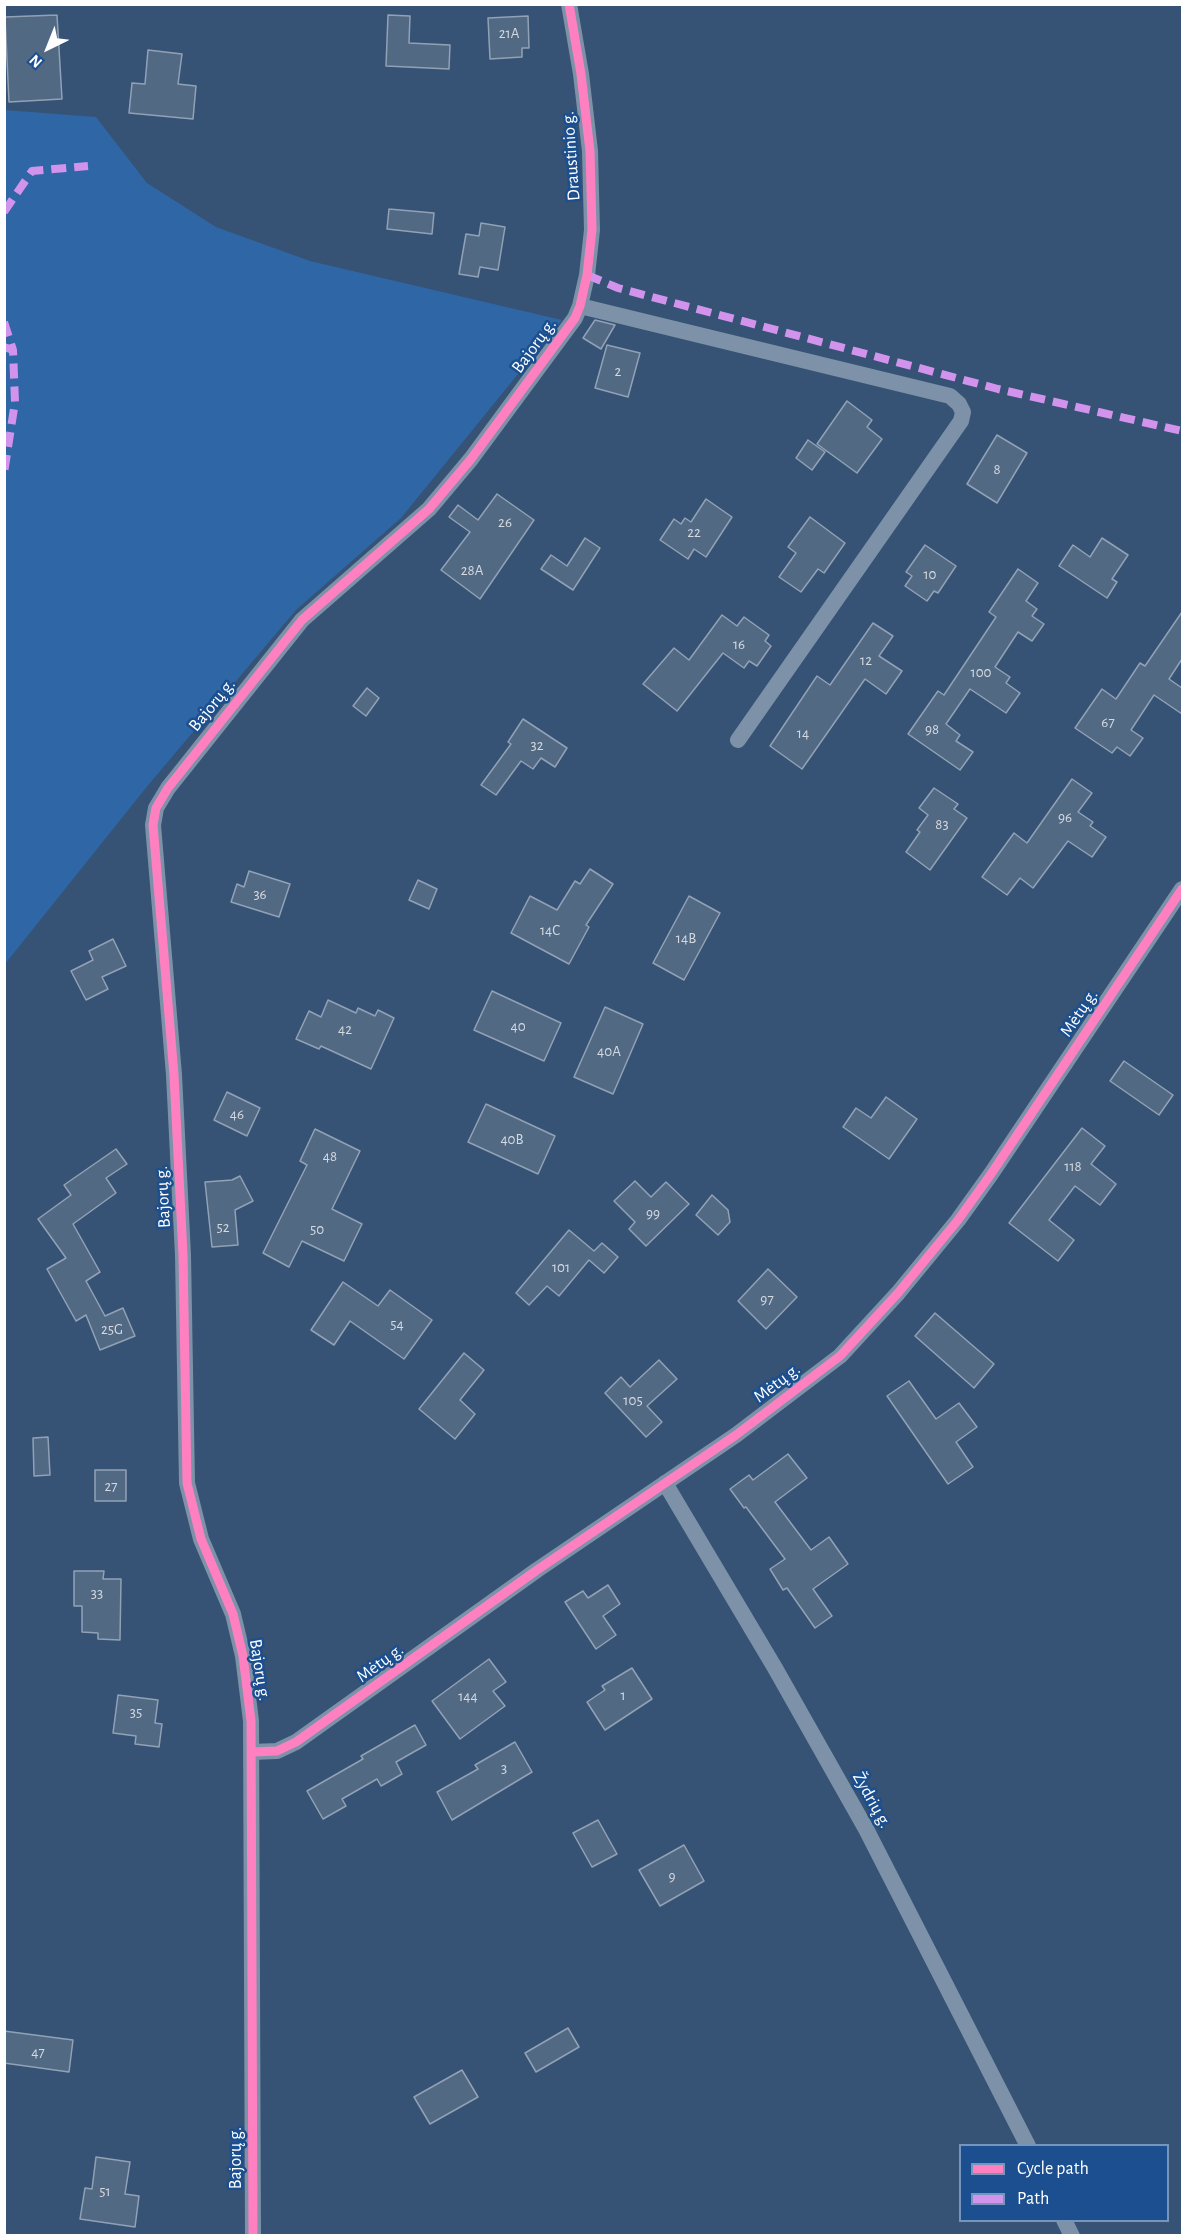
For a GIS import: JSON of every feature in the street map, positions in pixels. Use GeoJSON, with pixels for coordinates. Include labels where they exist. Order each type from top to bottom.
{"type":"FeatureCollection","features":[{"type":"Feature","properties":{"kind":"street","name":"Draustinio g."},"geometry":{"type":"LineString","coordinates":[[568,4],[581,74],[590,151],[592,230],[587,275],[580,306]]}},
{"type":"Feature","properties":{"kind":"street"},"geometry":{"type":"LineString","coordinates":[[580,306],[950,396],[963,411],[961,421],[738,740]]}},
{"type":"Feature","properties":{"kind":"street","name":"Bajorų g."},"geometry":{"type":"LineString","coordinates":[[253,2235],[251,1721],[243,1656],[233,1614],[201,1539],[187,1483],[183,1255],[173,1066],[153,825],[156,808],[180,771],[302,620],[429,509],[471,459],[566,330],[580,306]]}},
{"type":"Feature","properties":{"kind":"street","name":"Mėtų g."},"geometry":{"type":"LineString","coordinates":[[252,1752],[277,1750],[296,1742],[537,1570],[736,1435],[840,1356],[898,1293],[958,1220],[1182,888]]}},
{"type":"Feature","properties":{"kind":"street","name":"Žydrių g."},"geometry":{"type":"LineString","coordinates":[[665,1483],[775,1668],[866,1829],[1027,2144]]}},
{"type":"Feature","properties":{"kind":"shaded area"},"geometry":{"type":"Polygon","coordinates":[[[5,110],[96,117],[147,183],[216,227],[310,261],[562,320],[401,518],[296,610],[145,789],[5,964],[5,110]]]}},
{"type":"Feature","properties":{"kind":"building"},"geometry":{"type":"Polygon","coordinates":[[[57,15],[62,99],[9,102],[5,17],[57,15]]]}},
{"type":"Feature","properties":{"kind":"building"},"geometry":{"type":"Polygon","coordinates":[[[388,15],[410,16],[409,43],[450,45],[449,69],[386,66],[388,15]]]}},
{"type":"Feature","properties":{"kind":"building"},"geometry":{"type":"Polygon","coordinates":[[[528,16],[529,48],[522,48],[522,57],[490,59],[488,18],[528,16]]]}},
{"type":"Feature","properties":{"kind":"building"},"geometry":{"type":"Polygon","coordinates":[[[148,50],[182,54],[178,84],[196,86],[193,119],[129,113],[132,83],[145,84],[148,50]]]}},
{"type":"Feature","properties":{"kind":"building"},"geometry":{"type":"Polygon","coordinates":[[[389,209],[434,213],[432,234],[387,229],[389,209]]]}},
{"type":"Feature","properties":{"kind":"building"},"geometry":{"type":"Polygon","coordinates":[[[481,223],[505,227],[498,270],[480,267],[478,277],[459,274],[466,234],[479,236],[481,223]]]}},
{"type":"Feature","properties":{"kind":"building"},"geometry":{"type":"Polygon","coordinates":[[[595,320],[615,325],[601,349],[583,338],[595,320]]]}},
{"type":"Feature","properties":{"kind":"building"},"geometry":{"type":"Polygon","coordinates":[[[607,345],[640,353],[628,397],[595,388],[607,345]]]}},
{"type":"Feature","properties":{"kind":"building"},"geometry":{"type":"Polygon","coordinates":[[[847,401],[872,420],[867,427],[882,439],[857,473],[817,444],[847,401]]]}},
{"type":"Feature","properties":{"kind":"building"},"geometry":{"type":"Polygon","coordinates":[[[997,435],[1027,453],[997,503],[967,484],[997,435]]]}},
{"type":"Feature","properties":{"kind":"building"},"geometry":{"type":"Polygon","coordinates":[[[808,440],[825,452],[812,470],[796,458],[808,440]]]}},
{"type":"Feature","properties":{"kind":"building"},"geometry":{"type":"Polygon","coordinates":[[[497,494],[534,520],[480,599],[441,570],[470,532],[449,517],[458,505],[478,520],[497,494]]]}},
{"type":"Feature","properties":{"kind":"building"},"geometry":{"type":"Polygon","coordinates":[[[706,499],[732,517],[706,557],[694,549],[688,559],[660,540],[674,519],[681,524],[685,518],[691,522],[706,499]]]}},
{"type":"Feature","properties":{"kind":"building"},"geometry":{"type":"Polygon","coordinates":[[[810,517],[845,543],[824,573],[818,569],[801,592],[779,577],[796,553],[788,547],[810,517]]]}},
{"type":"Feature","properties":{"kind":"building"},"geometry":{"type":"Polygon","coordinates":[[[585,538],[600,548],[573,590],[541,569],[551,555],[567,566],[585,538]]]}},
{"type":"Feature","properties":{"kind":"building"},"geometry":{"type":"Polygon","coordinates":[[[1102,538],[1128,555],[1112,579],[1117,582],[1107,598],[1059,566],[1073,545],[1090,557],[1102,538]]]}},
{"type":"Feature","properties":{"kind":"building"},"geometry":{"type":"Polygon","coordinates":[[[925,545],[956,566],[938,593],[934,591],[927,601],[905,586],[912,576],[906,572],[925,545]]]}},
{"type":"Feature","properties":{"kind":"building"},"geometry":{"type":"Polygon","coordinates":[[[1018,569],[1038,583],[1026,601],[1037,609],[1032,616],[1044,624],[1032,641],[1018,632],[995,667],[1010,677],[1006,683],[1020,693],[1006,713],[970,689],[946,724],[960,735],[956,741],[973,752],[960,770],[908,734],[938,691],[944,695],[996,617],[989,612],[1018,569]]]}},
{"type":"Feature","properties":{"kind":"building"},"geometry":{"type":"Polygon","coordinates":[[[1182,612],[1182,659],[1169,679],[1182,688],[1182,714],[1154,695],[1131,730],[1143,738],[1130,756],[1117,747],[1112,753],[1075,728],[1102,689],[1116,699],[1140,663],[1145,666],[1182,612]]]}},
{"type":"Feature","properties":{"kind":"building"},"geometry":{"type":"Polygon","coordinates":[[[722,615],[737,626],[744,617],[769,635],[765,641],[771,646],[757,666],[749,661],[744,668],[723,653],[677,711],[643,684],[674,648],[689,660],[722,615]]]}},
{"type":"Feature","properties":{"kind":"building"},"geometry":{"type":"Polygon","coordinates":[[[873,623],[893,636],[879,656],[902,671],[886,694],[865,679],[802,769],[770,746],[817,676],[830,685],[873,623]]]}},
{"type":"Feature","properties":{"kind":"building"},"geometry":{"type":"Polygon","coordinates":[[[367,688],[379,698],[366,716],[353,706],[367,688]]]}},
{"type":"Feature","properties":{"kind":"building"},"geometry":{"type":"Polygon","coordinates":[[[523,719],[567,748],[555,767],[541,758],[533,769],[521,761],[496,795],[481,785],[511,744],[508,742],[523,719]]]}},
{"type":"Feature","properties":{"kind":"building"},"geometry":{"type":"Polygon","coordinates":[[[1072,779],[1092,793],[1078,812],[1093,822],[1090,826],[1106,837],[1092,857],[1068,841],[1033,888],[1020,878],[1007,895],[982,877],[1014,833],[1027,843],[1072,779]]]}},
{"type":"Feature","properties":{"kind":"building"},"geometry":{"type":"Polygon","coordinates":[[[934,788],[958,804],[954,809],[967,818],[930,870],[906,852],[920,832],[917,830],[928,815],[919,808],[934,788]]]}},
{"type":"Feature","properties":{"kind":"building"},"geometry":{"type":"Polygon","coordinates":[[[590,869],[613,884],[586,925],[589,927],[569,964],[511,933],[530,896],[557,910],[575,881],[580,884],[590,869]]]}},
{"type":"Feature","properties":{"kind":"building"},"geometry":{"type":"Polygon","coordinates":[[[249,871],[290,884],[279,917],[231,902],[237,884],[244,887],[249,871]]]}},
{"type":"Feature","properties":{"kind":"building"},"geometry":{"type":"Polygon","coordinates":[[[418,880],[437,889],[429,909],[409,900],[418,880]]]}},
{"type":"Feature","properties":{"kind":"building"},"geometry":{"type":"Polygon","coordinates":[[[689,896],[720,913],[684,980],[653,963],[689,896]]]}},
{"type":"Feature","properties":{"kind":"building"},"geometry":{"type":"Polygon","coordinates":[[[113,939],[126,966],[102,977],[108,989],[86,1000],[71,971],[93,960],[89,951],[113,939]]]}},
{"type":"Feature","properties":{"kind":"building"},"geometry":{"type":"Polygon","coordinates":[[[492,991],[561,1023],[544,1061],[474,1030],[492,991]]]}},
{"type":"Feature","properties":{"kind":"building"},"geometry":{"type":"Polygon","coordinates":[[[328,1000],[356,1013],[358,1008],[375,1016],[378,1010],[394,1018],[371,1069],[321,1046],[319,1049],[296,1039],[309,1011],[321,1017],[328,1000]]]}},
{"type":"Feature","properties":{"kind":"building"},"geometry":{"type":"Polygon","coordinates":[[[605,1007],[643,1024],[613,1094],[574,1077],[605,1007]]]}},
{"type":"Feature","properties":{"kind":"building"},"geometry":{"type":"Polygon","coordinates":[[[1124,1061],[1173,1095],[1159,1115],[1110,1081],[1124,1061]]]}},
{"type":"Feature","properties":{"kind":"building"},"geometry":{"type":"Polygon","coordinates":[[[227,1092],[260,1108],[247,1136],[214,1120],[227,1092]]]}},
{"type":"Feature","properties":{"kind":"building"},"geometry":{"type":"Polygon","coordinates":[[[886,1097],[917,1119],[889,1159],[843,1127],[856,1108],[871,1118],[886,1097]]]}},
{"type":"Feature","properties":{"kind":"building"},"geometry":{"type":"Polygon","coordinates":[[[486,1104],[555,1136],[538,1174],[468,1142],[486,1104]]]}},
{"type":"Feature","properties":{"kind":"building"},"geometry":{"type":"Polygon","coordinates":[[[1082,1128],[1105,1146],[1091,1164],[1116,1184],[1100,1205],[1075,1186],[1049,1220],[1074,1240],[1058,1261],[1009,1223],[1082,1128]]]}},
{"type":"Feature","properties":{"kind":"building"},"geometry":{"type":"Polygon","coordinates":[[[315,1129],[360,1151],[332,1209],[362,1224],[344,1261],[302,1241],[289,1267],[263,1253],[307,1165],[300,1161],[315,1129]]]}},
{"type":"Feature","properties":{"kind":"building"},"geometry":{"type":"Polygon","coordinates":[[[116,1149],[127,1164],[106,1178],[116,1193],[73,1224],[100,1272],[86,1281],[105,1316],[123,1308],[135,1336],[100,1350],[86,1315],[76,1321],[47,1269],[66,1258],[38,1219],[71,1195],[64,1185],[116,1149]]]}},
{"type":"Feature","properties":{"kind":"building"},"geometry":{"type":"Polygon","coordinates":[[[240,1176],[253,1201],[235,1210],[238,1245],[212,1247],[205,1182],[232,1180],[240,1176]]]}},
{"type":"Feature","properties":{"kind":"building"},"geometry":{"type":"Polygon","coordinates":[[[635,1181],[651,1197],[666,1182],[689,1204],[646,1246],[629,1229],[635,1222],[614,1201],[635,1181]]]}},
{"type":"Feature","properties":{"kind":"building"},"geometry":{"type":"Polygon","coordinates":[[[712,1195],[728,1210],[730,1222],[718,1235],[696,1215],[712,1195]]]}},
{"type":"Feature","properties":{"kind":"building"},"geometry":{"type":"Polygon","coordinates":[[[569,1230],[594,1251],[602,1243],[618,1257],[604,1273],[589,1260],[559,1296],[547,1286],[529,1305],[516,1293],[569,1230]]]}},
{"type":"Feature","properties":{"kind":"building"},"geometry":{"type":"Polygon","coordinates":[[[768,1269],[797,1297],[766,1329],[738,1301],[768,1269]]]}},
{"type":"Feature","properties":{"kind":"building"},"geometry":{"type":"Polygon","coordinates":[[[343,1282],[378,1306],[390,1290],[432,1320],[404,1359],[350,1321],[334,1345],[311,1330],[343,1282]]]}},
{"type":"Feature","properties":{"kind":"building"},"geometry":{"type":"Polygon","coordinates":[[[935,1313],[994,1364],[974,1388],[915,1336],[935,1313]]]}},
{"type":"Feature","properties":{"kind":"building"},"geometry":{"type":"Polygon","coordinates":[[[464,1353],[484,1370],[460,1400],[475,1414],[455,1439],[419,1409],[464,1353]]]}},
{"type":"Feature","properties":{"kind":"building"},"geometry":{"type":"Polygon","coordinates":[[[659,1360],[677,1379],[647,1406],[662,1422],[646,1437],[605,1393],[621,1377],[630,1387],[659,1360]]]}},
{"type":"Feature","properties":{"kind":"building"},"geometry":{"type":"Polygon","coordinates":[[[909,1381],[936,1419],[959,1403],[977,1427],[956,1442],[973,1467],[948,1484],[887,1396],[909,1381]]]}},
{"type":"Feature","properties":{"kind":"building"},"geometry":{"type":"Polygon","coordinates":[[[48,1437],[50,1475],[34,1476],[33,1438],[48,1437]]]}},
{"type":"Feature","properties":{"kind":"building"},"geometry":{"type":"Polygon","coordinates":[[[788,1454],[807,1478],[775,1502],[811,1550],[829,1537],[848,1564],[813,1589],[832,1616],[815,1628],[787,1588],[783,1590],[770,1569],[785,1559],[730,1489],[749,1475],[753,1480],[788,1454]]]}},
{"type":"Feature","properties":{"kind":"building"},"geometry":{"type":"Polygon","coordinates":[[[95,1470],[126,1470],[126,1501],[95,1501],[95,1470]]]}},
{"type":"Feature","properties":{"kind":"building"},"geometry":{"type":"Polygon","coordinates":[[[74,1571],[104,1571],[103,1579],[121,1579],[120,1640],[98,1639],[98,1633],[82,1632],[82,1606],[74,1606],[74,1571]]]}},
{"type":"Feature","properties":{"kind":"building"},"geometry":{"type":"Polygon","coordinates":[[[608,1585],[620,1604],[603,1616],[616,1635],[596,1649],[565,1602],[583,1591],[588,1598],[608,1585]]]}},
{"type":"Feature","properties":{"kind":"building"},"geometry":{"type":"Polygon","coordinates":[[[489,1659],[506,1682],[493,1691],[505,1706],[460,1739],[432,1701],[489,1659]]]}},
{"type":"Feature","properties":{"kind":"building"},"geometry":{"type":"Polygon","coordinates":[[[632,1668],[652,1699],[605,1730],[587,1702],[605,1690],[602,1686],[632,1668]]]}},
{"type":"Feature","properties":{"kind":"building"},"geometry":{"type":"Polygon","coordinates":[[[118,1695],[158,1700],[155,1723],[162,1724],[159,1747],[135,1744],[136,1736],[113,1733],[118,1695]]]}},
{"type":"Feature","properties":{"kind":"building"},"geometry":{"type":"Polygon","coordinates":[[[415,1725],[426,1745],[396,1762],[402,1774],[381,1786],[377,1779],[342,1799],[346,1806],[323,1819],[307,1791],[363,1759],[361,1756],[415,1725]]]}},
{"type":"Feature","properties":{"kind":"building"},"geometry":{"type":"Polygon","coordinates":[[[515,1742],[532,1772],[452,1820],[437,1792],[478,1769],[475,1765],[515,1742]]]}},
{"type":"Feature","properties":{"kind":"building"},"geometry":{"type":"Polygon","coordinates":[[[598,1820],[617,1854],[592,1867],[573,1833],[598,1820]]]}},
{"type":"Feature","properties":{"kind":"building"},"geometry":{"type":"Polygon","coordinates":[[[684,1845],[704,1881],[660,1906],[639,1870],[684,1845]]]}},
{"type":"Feature","properties":{"kind":"building"},"geometry":{"type":"Polygon","coordinates":[[[568,2028],[579,2047],[536,2072],[525,2053],[568,2028]]]}},
{"type":"Feature","properties":{"kind":"building"},"geometry":{"type":"Polygon","coordinates":[[[4,2031],[73,2040],[69,2072],[4,2063],[4,2031]]]}},
{"type":"Feature","properties":{"kind":"building"},"geometry":{"type":"Polygon","coordinates":[[[462,2070],[478,2097],[430,2124],[414,2097],[462,2070]]]}},
{"type":"Feature","properties":{"kind":"building"},"geometry":{"type":"Polygon","coordinates":[[[96,2157],[130,2162],[125,2194],[139,2196],[135,2227],[80,2219],[85,2188],[92,2189],[96,2157]]]}},
{"type":"Feature","properties":{"kind":"marked path"},"geometry":{"type":"LineString","coordinates":[[4,212],[32,171],[88,166]]}},
{"type":"Feature","properties":{"kind":"marked path"},"geometry":{"type":"LineString","coordinates":[[587,275],[618,288],[998,389],[1182,431]]}},
{"type":"Feature","properties":{"kind":"marked path"},"geometry":{"type":"LineString","coordinates":[[4,322],[13,350]]}},
{"type":"Feature","properties":{"kind":"marked path"},"geometry":{"type":"LineString","coordinates":[[4,347],[13,350],[15,402],[4,473]]}},
{"type":"Feature","properties":{"kind":"cycle path"},"geometry":{"type":"LineString","coordinates":[[253,2236],[251,1721],[243,1656],[233,1614],[201,1539],[187,1483],[183,1255],[174,1075],[153,825],[156,808],[168,788],[302,620],[429,509],[471,459],[575,318],[587,275],[592,230],[590,151],[581,74],[569,4]]}},
{"type":"Feature","properties":{"kind":"cycle path"},"geometry":{"type":"LineString","coordinates":[[252,1752],[277,1751],[296,1742],[537,1570],[736,1435],[840,1356],[898,1293],[958,1220],[1182,889]]}}]}
